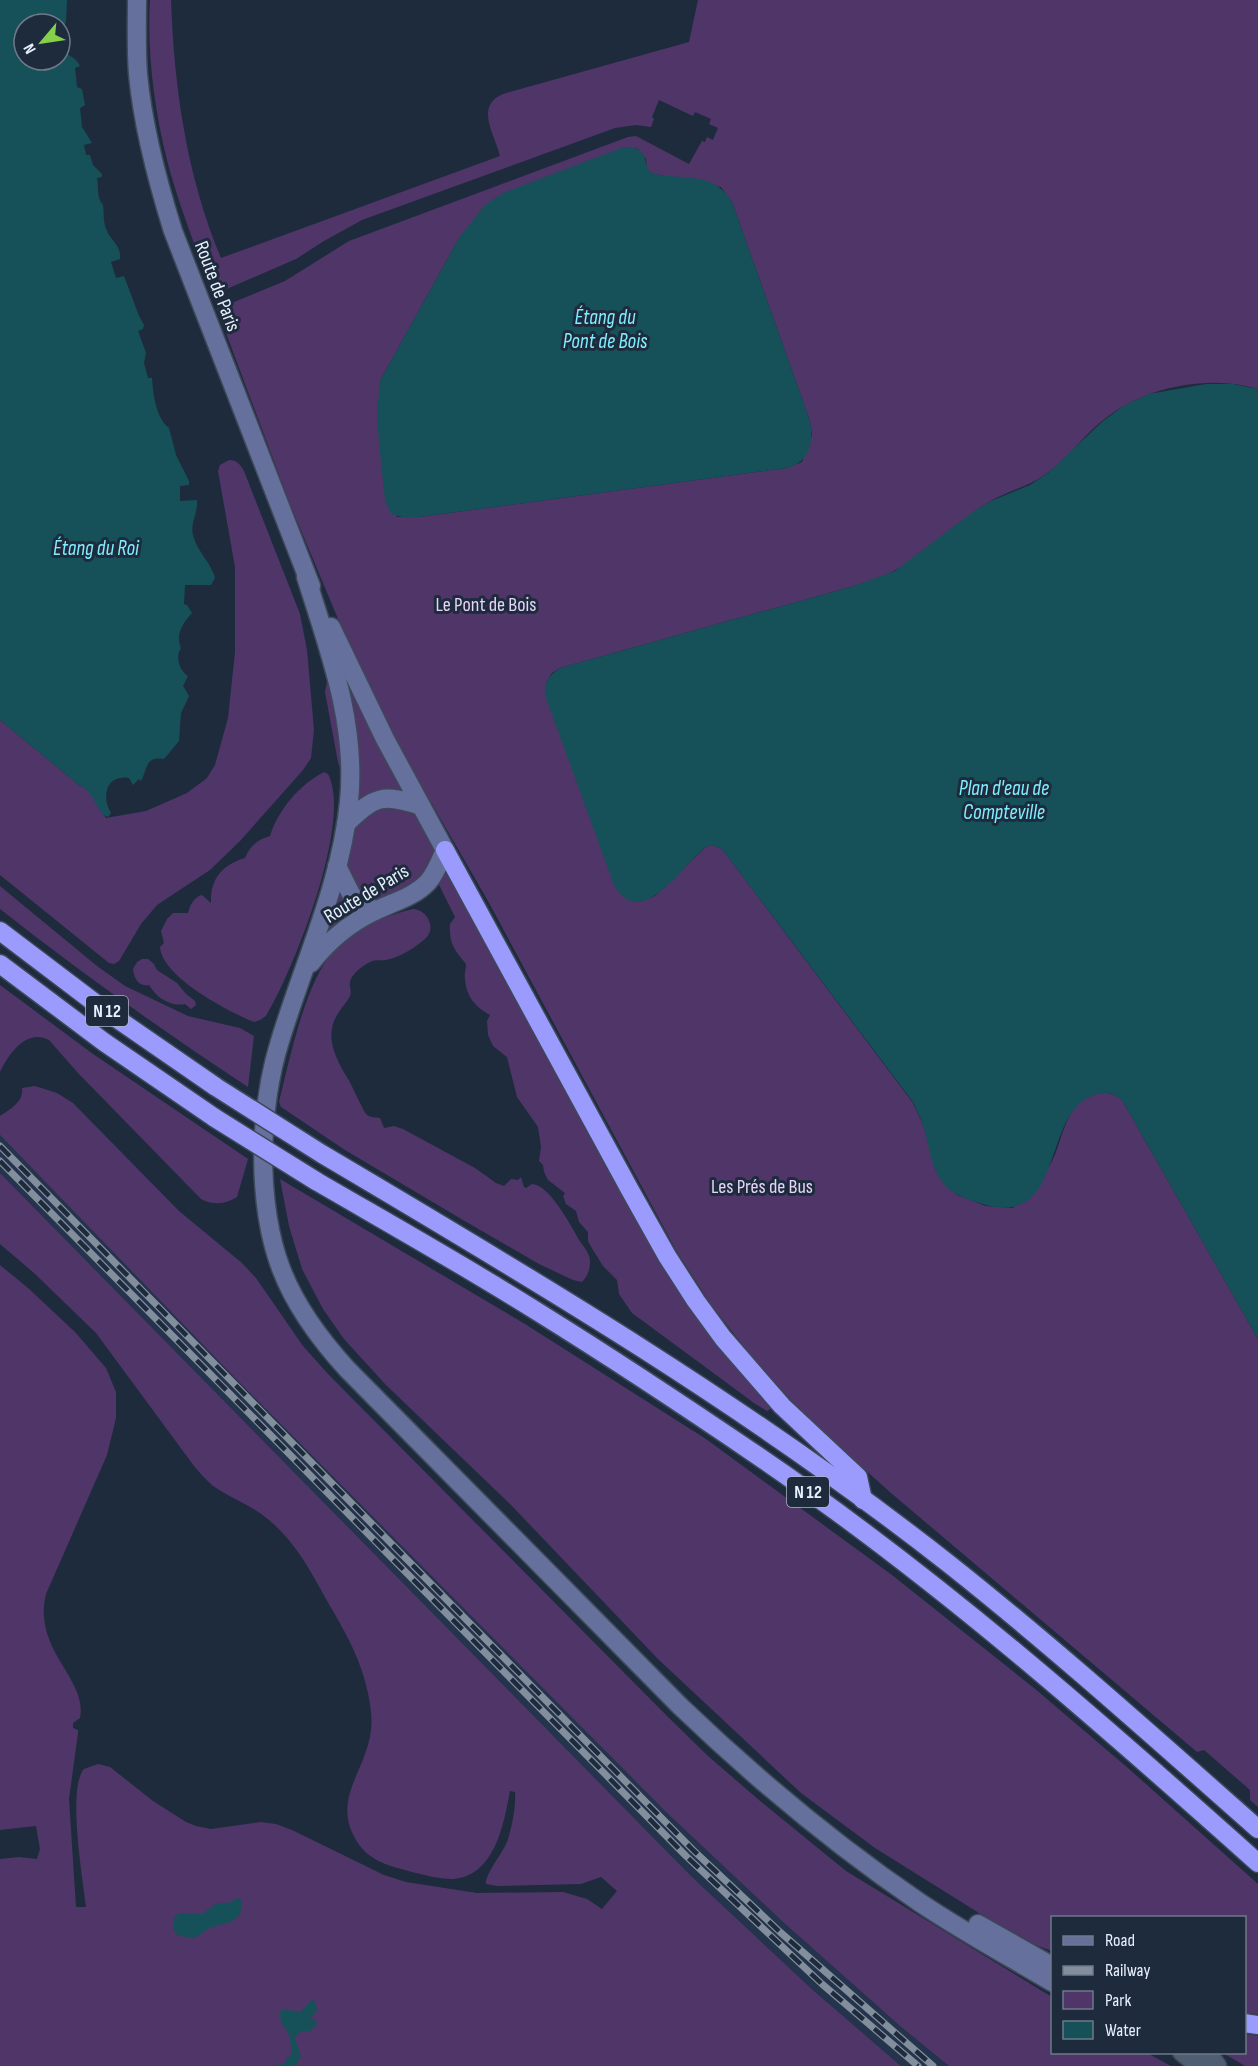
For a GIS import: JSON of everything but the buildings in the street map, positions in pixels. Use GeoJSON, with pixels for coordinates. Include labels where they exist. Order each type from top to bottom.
{"type":"FeatureCollection","features":[{"type":"Feature","properties":{"kind":"highway"},"geometry":{"type":"LineString","coordinates":[[445,850],[667,1256],[723,1338],[782,1406],[858,1478],[863,1500]]}},
{"type":"Feature","properties":{"kind":"highway","name":"N 12"},"geometry":{"type":"LineString","coordinates":[[0,931],[103,1009],[216,1087],[322,1154],[541,1284],[678,1371],[863,1500],[948,1564],[1066,1660],[1258,1828]]}},
{"type":"Feature","properties":{"kind":"highway","name":"N 12"},"geometry":{"type":"LineString","coordinates":[[0,964],[104,1042],[215,1118],[316,1181],[538,1312],[759,1456],[849,1521],[970,1614],[1103,1726],[1258,1863]]}},
{"type":"Feature","properties":{"kind":"street","name":"Route de Paris"},"geometry":{"type":"LineString","coordinates":[[137,0],[138,73],[150,150],[158,184],[177,242],[306,577],[334,670],[347,724],[350,771],[346,824],[337,866],[303,975]]}},
{"type":"Feature","properties":{"kind":"street","name":"Route de Paris"},"geometry":{"type":"LineString","coordinates":[[303,975],[334,936],[375,911],[421,889],[433,875],[445,850],[385,739],[306,577]]}},
{"type":"Feature","properties":{"kind":"street"},"geometry":{"type":"LineString","coordinates":[[346,824],[360,810],[380,799],[401,799],[421,806]]}},
{"type":"Feature","properties":{"kind":"street"},"geometry":{"type":"LineString","coordinates":[[337,866],[352,896],[375,911]]}},
{"type":"Feature","properties":{"kind":"street"},"geometry":{"type":"LineString","coordinates":[[303,975],[280,1040],[271,1075],[264,1123],[263,1158],[265,1206],[271,1243],[284,1276],[306,1318],[347,1369],[680,1706],[733,1756],[844,1847],[928,1908],[1051,1981]]}},
{"type":"Feature","properties":{"kind":"street"},"geometry":{"type":"LineString","coordinates":[[844,1847],[1051,1965]]}},
{"type":"Feature","properties":{"kind":"street"},"geometry":{"type":"LineString","coordinates":[[1185,2054],[1200,2066]]}},
{"type":"Feature","properties":{"kind":"shaded area"},"geometry":{"type":"Polygon","coordinates":[[[0,1135],[237,1380],[666,1812],[783,1922],[900,2026],[949,2066],[901,2066],[814,1991],[691,1876],[0,1173],[0,1135]]]}},
{"type":"Feature","properties":{"kind":"green space"},"geometry":{"type":"Polygon","coordinates":[[[150,0],[171,0],[175,66],[184,132],[199,196],[221,258],[500,156],[488,113],[494,99],[503,94],[689,42],[698,0],[1258,0],[1258,389],[1218,383],[1197,384],[1156,392],[1119,409],[1102,421],[1046,474],[989,502],[916,557],[892,572],[854,586],[560,668],[552,673],[546,683],[639,902],[655,896],[706,847],[712,845],[722,849],[913,1103],[924,1127],[936,1171],[957,1195],[986,1206],[1013,1208],[1038,1182],[1050,1165],[1066,1124],[1077,1106],[1085,1099],[1100,1093],[1110,1094],[1122,1100],[1258,1339],[1258,1807],[1250,1800],[1250,1790],[1204,1750],[1197,1752],[891,1493],[807,1418],[753,1358],[712,1306],[677,1252],[488,901],[391,733],[341,626],[290,504],[217,309],[285,281],[349,241],[628,137],[636,136],[689,164],[702,141],[705,142],[707,137],[713,140],[718,128],[709,124],[711,119],[695,112],[693,116],[659,100],[652,117],[654,119],[651,127],[636,125],[615,128],[362,220],[296,259],[213,295],[182,211],[158,120],[152,80],[150,0]],[[624,147],[459,238],[380,381],[397,517],[419,517],[787,468],[802,462],[812,435],[810,421],[732,202],[721,187],[650,173],[646,159],[638,149],[624,147]]]}},
{"type":"Feature","properties":{"kind":"green space"},"geometry":{"type":"Polygon","coordinates":[[[229,460],[238,463],[244,471],[300,614],[307,650],[314,730],[311,758],[241,840],[210,870],[157,905],[141,924],[119,961],[114,964],[109,963],[0,875],[0,720],[79,785],[90,791],[106,818],[146,811],[187,793],[207,778],[215,765],[228,718],[235,652],[235,567],[218,471],[220,465],[229,460]]]}},
{"type":"Feature","properties":{"kind":"green space"},"geometry":{"type":"Polygon","coordinates":[[[328,677],[339,731],[341,771],[325,692],[328,677]]]}},
{"type":"Feature","properties":{"kind":"green space"},"geometry":{"type":"Polygon","coordinates":[[[349,677],[406,791],[380,791],[358,802],[345,684],[349,677]]]}},
{"type":"Feature","properties":{"kind":"green space"},"geometry":{"type":"Polygon","coordinates":[[[324,772],[328,774],[334,796],[333,825],[316,896],[291,966],[277,995],[266,1016],[254,1022],[198,992],[172,970],[160,947],[164,943],[161,931],[173,913],[188,913],[199,896],[202,895],[211,903],[211,894],[219,874],[230,865],[245,858],[252,847],[270,836],[284,807],[307,783],[324,772]]]}},
{"type":"Feature","properties":{"kind":"green space"},"geometry":{"type":"Polygon","coordinates":[[[384,807],[407,810],[417,815],[431,841],[434,857],[432,864],[422,877],[387,898],[375,901],[352,882],[347,862],[348,851],[354,829],[360,820],[368,813],[384,807]]]}},
{"type":"Feature","properties":{"kind":"green space"},"geometry":{"type":"Polygon","coordinates":[[[447,866],[642,1227],[772,1408],[767,1411],[632,1313],[619,1294],[617,1280],[603,1266],[588,1241],[588,1232],[579,1222],[576,1211],[566,1204],[563,1196],[565,1193],[548,1180],[543,1165],[539,1161],[541,1147],[538,1127],[517,1097],[507,1057],[493,1046],[488,1035],[487,1021],[490,1015],[476,1005],[467,991],[466,964],[455,950],[450,937],[450,924],[455,917],[438,883],[447,866]]]}},
{"type":"Feature","properties":{"kind":"green space"},"geometry":{"type":"Polygon","coordinates":[[[337,885],[349,903],[359,912],[323,939],[337,885]]]}},
{"type":"Feature","properties":{"kind":"green space"},"geometry":{"type":"Polygon","coordinates":[[[0,886],[97,966],[125,986],[188,1016],[240,1028],[254,1036],[248,1087],[122,1001],[0,909],[0,886]]]}},
{"type":"Feature","properties":{"kind":"green space"},"geometry":{"type":"Polygon","coordinates":[[[413,909],[422,912],[428,919],[430,929],[426,938],[396,957],[370,962],[357,971],[351,979],[350,996],[333,1023],[333,1048],[339,1064],[365,1113],[370,1117],[380,1118],[384,1128],[394,1126],[403,1129],[475,1168],[496,1183],[504,1186],[511,1179],[518,1180],[521,1177],[524,1187],[532,1184],[546,1191],[553,1198],[589,1255],[589,1270],[582,1282],[539,1264],[463,1220],[345,1150],[281,1107],[279,1102],[300,1021],[325,962],[336,948],[362,928],[413,909]]]}},
{"type":"Feature","properties":{"kind":"green space"},"geometry":{"type":"Polygon","coordinates":[[[142,959],[148,959],[157,970],[177,983],[195,1001],[196,1005],[191,1009],[185,1004],[169,1003],[160,998],[149,985],[140,983],[133,969],[142,959]]]}},
{"type":"Feature","properties":{"kind":"green space"},"geometry":{"type":"Polygon","coordinates":[[[0,985],[93,1054],[248,1159],[237,1197],[219,1203],[210,1203],[201,1199],[78,1073],[49,1040],[41,1037],[25,1040],[13,1051],[0,1072],[0,985]]]}},
{"type":"Feature","properties":{"kind":"green space"},"geometry":{"type":"Polygon","coordinates":[[[35,1086],[57,1093],[73,1103],[179,1211],[242,1263],[256,1278],[303,1346],[329,1375],[708,1756],[846,1871],[1051,1996],[1051,2054],[1149,2054],[1171,2066],[949,2066],[900,2026],[783,1922],[666,1812],[237,1380],[0,1135],[0,1116],[19,1101],[22,1088],[35,1086]]]}},
{"type":"Feature","properties":{"kind":"green space"},"geometry":{"type":"Polygon","coordinates":[[[0,1173],[691,1876],[814,1991],[901,2066],[0,2066],[0,1859],[19,1857],[37,1859],[40,1849],[36,1826],[0,1830],[0,1265],[75,1332],[106,1368],[116,1392],[116,1418],[107,1455],[46,1594],[44,1614],[53,1648],[76,1690],[80,1704],[80,1718],[73,1723],[73,1728],[78,1730],[78,1733],[69,1799],[76,1907],[86,1907],[76,1814],[79,1779],[84,1769],[98,1764],[110,1767],[153,1801],[196,1826],[211,1829],[261,1822],[276,1824],[384,1875],[406,1882],[477,1893],[563,1892],[587,1899],[602,1909],[617,1891],[601,1877],[581,1884],[497,1886],[486,1884],[488,1875],[507,1842],[515,1798],[515,1792],[510,1791],[495,1846],[488,1859],[467,1876],[452,1879],[427,1876],[383,1863],[365,1852],[351,1830],[348,1801],[368,1746],[371,1712],[362,1670],[343,1628],[307,1565],[284,1534],[264,1516],[219,1490],[205,1479],[96,1333],[34,1273],[0,1244],[0,1173]]]}},
{"type":"Feature","properties":{"kind":"green space"},"geometry":{"type":"Polygon","coordinates":[[[280,1179],[525,1324],[706,1439],[892,1575],[1034,1688],[1258,1884],[1258,2014],[1246,2013],[1246,1916],[1051,1916],[1051,1951],[1036,1945],[979,1913],[875,1848],[801,1793],[658,1659],[511,1505],[385,1384],[344,1339],[323,1309],[302,1269],[289,1226],[280,1179]]]}},
{"type":"Feature","properties":{"kind":"green space"},"geometry":{"type":"Polygon","coordinates":[[[1246,2034],[1258,2036],[1258,2066],[1245,2066],[1225,2054],[1246,2054],[1246,2034]]]}},
{"type":"Feature","properties":{"kind":"water","name":"Étang du Roi"},"geometry":{"type":"Polygon","coordinates":[[[0,0],[67,0],[66,12],[12,12],[12,72],[72,72],[72,57],[80,66],[75,68],[77,87],[82,89],[85,105],[80,108],[82,127],[92,143],[84,145],[86,155],[90,155],[93,165],[102,174],[102,177],[97,178],[105,226],[120,254],[120,259],[111,262],[116,278],[124,276],[144,325],[143,329],[138,331],[146,353],[144,363],[148,378],[152,378],[158,412],[169,428],[176,455],[189,481],[189,485],[180,486],[180,501],[197,500],[192,527],[193,535],[215,578],[211,585],[185,585],[184,604],[192,613],[179,633],[181,648],[178,659],[182,670],[188,676],[183,686],[189,696],[181,713],[179,741],[164,759],[150,761],[141,781],[139,779],[133,785],[129,778],[121,778],[111,783],[106,794],[111,813],[108,817],[104,815],[85,789],[0,720],[0,0]]]}},
{"type":"Feature","properties":{"kind":"water","name":"Étang du Pont de Bois"},"geometry":{"type":"Polygon","coordinates":[[[624,147],[642,152],[651,173],[706,181],[725,192],[732,202],[810,421],[809,450],[801,461],[787,468],[419,517],[406,518],[391,514],[385,500],[379,443],[377,412],[380,381],[459,238],[485,205],[503,193],[624,147]]]}},
{"type":"Feature","properties":{"kind":"water","name":"Plan d'eau de Compteville"},"geometry":{"type":"Polygon","coordinates":[[[1206,384],[1233,384],[1258,389],[1258,1339],[1122,1100],[1110,1094],[1101,1093],[1079,1104],[1067,1121],[1041,1185],[1029,1200],[1010,1207],[983,1204],[967,1199],[951,1191],[939,1177],[924,1128],[913,1102],[722,849],[712,845],[706,847],[661,891],[648,899],[636,902],[624,898],[614,885],[545,693],[547,681],[560,668],[854,586],[895,571],[974,511],[991,501],[1030,485],[1048,473],[1103,421],[1125,405],[1149,394],[1206,384]]]}},
{"type":"Feature","properties":{"kind":"water"},"geometry":{"type":"Polygon","coordinates":[[[238,1898],[241,1900],[240,1914],[233,1921],[210,1928],[194,1938],[179,1936],[174,1931],[174,1918],[179,1913],[202,1914],[216,1904],[231,1902],[238,1898]]]}},
{"type":"Feature","properties":{"kind":"water"},"geometry":{"type":"Polygon","coordinates":[[[313,1999],[317,2012],[312,2019],[316,2020],[317,2024],[309,2032],[303,2031],[297,2034],[295,2038],[301,2056],[296,2065],[274,2066],[285,2063],[287,2057],[291,2056],[290,2037],[281,2022],[280,2012],[285,2009],[300,2012],[313,1999]]]}},
{"type":"Feature","properties":{"kind":"railway"},"geometry":{"type":"LineString","coordinates":[[0,1146],[693,1850],[780,1932],[933,2066]]}},
{"type":"Feature","properties":{"kind":"railway"},"geometry":{"type":"LineString","coordinates":[[0,1161],[686,1856],[822,1984],[918,2066]]}},
{"type":"Feature","properties":{"kind":"park label","name":"Le Pont de Bois"},"geometry":{"type":"Point","coordinates":[486,604]}},
{"type":"Feature","properties":{"kind":"park label","name":"Les Prés de Bus"},"geometry":{"type":"Point","coordinates":[762,1186]}}]}
